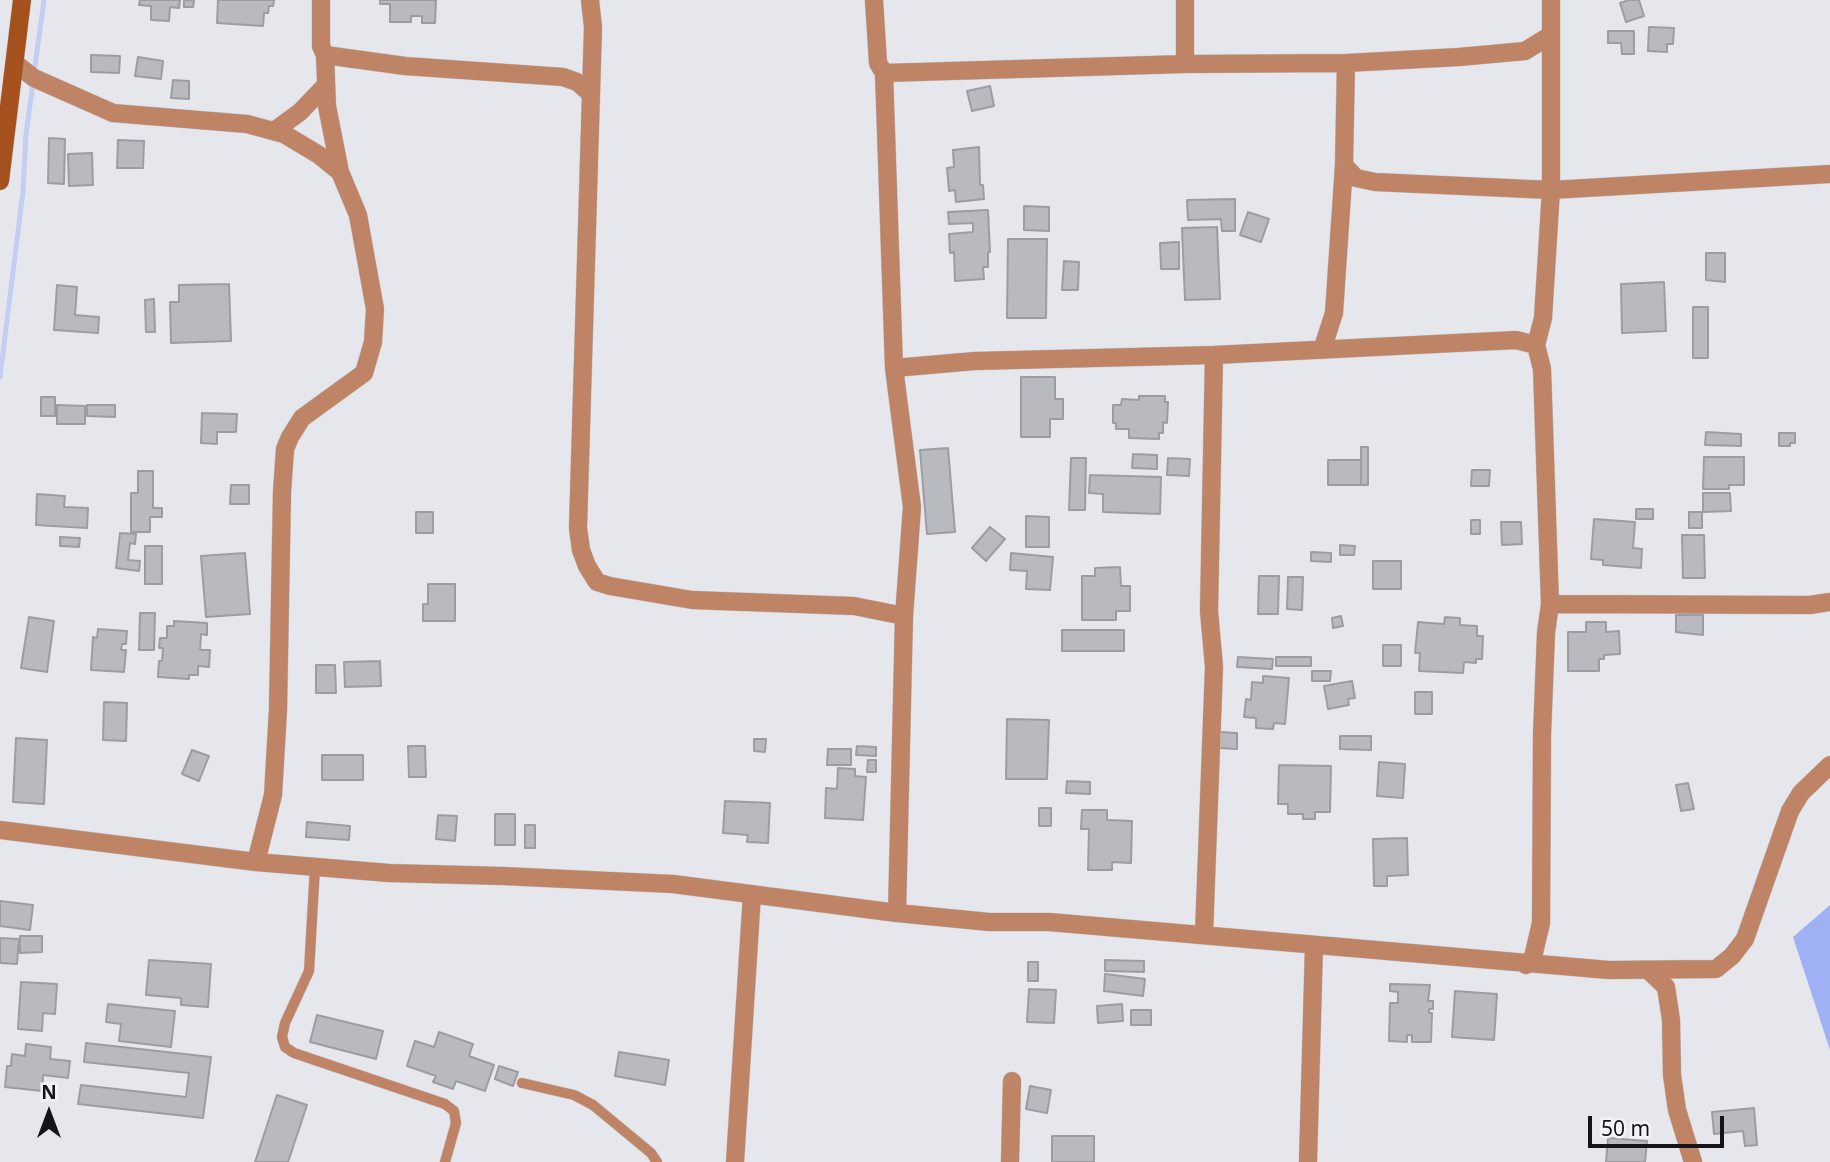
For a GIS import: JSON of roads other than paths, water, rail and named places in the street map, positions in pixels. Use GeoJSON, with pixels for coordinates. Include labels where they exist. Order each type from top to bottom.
{"type":"FeatureCollection","features":[{"type":"Feature","properties":{"kind":"main road"},"geometry":{"type":"LineString","coordinates":[[0,181],[2,145],[22,0]]}},
{"type":"Feature","properties":{"kind":"street"},"geometry":{"type":"LineString","coordinates":[[256,862],[273,795],[285,449],[302,418],[364,373],[373,342],[375,309],[358,215],[340,172],[327,106],[325,55],[321,46],[321,0]]}},
{"type":"Feature","properties":{"kind":"street"},"geometry":{"type":"LineString","coordinates":[[590,0],[593,27],[578,528],[581,550],[587,566],[597,582],[692,600],[855,606],[904,616]]}},
{"type":"Feature","properties":{"kind":"street"},"geometry":{"type":"LineString","coordinates":[[874,0],[878,63],[884,73],[894,368],[912,507],[904,616],[897,913]]}},
{"type":"Feature","properties":{"kind":"street"},"geometry":{"type":"LineString","coordinates":[[1185,0],[1185,64]]}},
{"type":"Feature","properties":{"kind":"street"},"geometry":{"type":"LineString","coordinates":[[1526,965],[1533,957],[1541,923],[1542,735],[1546,633],[1550,604],[1542,369],[1536,345],[1543,318],[1551,190],[1551,0]]}},
{"type":"Feature","properties":{"kind":"street"},"geometry":{"type":"LineString","coordinates":[[884,73],[1185,64],[1346,63],[1525,51],[1551,35]]}},
{"type":"Feature","properties":{"kind":"street"},"geometry":{"type":"LineString","coordinates":[[1525,51],[1551,66]]}},
{"type":"Feature","properties":{"kind":"street"},"geometry":{"type":"LineString","coordinates":[[325,55],[405,66],[563,77],[577,82],[591,94]]}},
{"type":"Feature","properties":{"kind":"street"},"geometry":{"type":"LineString","coordinates":[[15,63],[34,78],[113,113],[247,124],[284,134],[340,172]]}},
{"type":"Feature","properties":{"kind":"street"},"geometry":{"type":"LineString","coordinates":[[1322,350],[1334,313],[1344,165],[1346,63]]}},
{"type":"Feature","properties":{"kind":"street"},"geometry":{"type":"LineString","coordinates":[[274,131],[300,112],[326,85]]}},
{"type":"Feature","properties":{"kind":"street"},"geometry":{"type":"LineString","coordinates":[[1344,165],[1356,178],[1375,182],[1551,190],[1830,174]]}},
{"type":"Feature","properties":{"kind":"street"},"geometry":{"type":"LineString","coordinates":[[894,368],[1000,360],[1214,355],[1516,340],[1536,345]]}},
{"type":"Feature","properties":{"kind":"street"},"geometry":{"type":"LineString","coordinates":[[1204,934],[1214,667],[1209,611],[1214,355]]}},
{"type":"Feature","properties":{"kind":"street"},"geometry":{"type":"LineString","coordinates":[[1550,604],[1810,605],[1830,601]]}},
{"type":"Feature","properties":{"kind":"street"},"geometry":{"type":"LineString","coordinates":[[0,830],[256,862],[389,873],[673,884],[989,922],[1049,922],[1204,934],[1526,965],[1609,970],[1716,969],[1732,956],[1745,939],[1790,811],[1801,793],[1830,765]]}},
{"type":"Feature","properties":{"kind":"street"},"geometry":{"type":"LineString","coordinates":[[735,1162],[752,894]]}},
{"type":"Feature","properties":{"kind":"street"},"geometry":{"type":"LineString","coordinates":[[1308,1162],[1314,945]]}},
{"type":"Feature","properties":{"kind":"street"},"geometry":{"type":"LineString","coordinates":[[1648,970],[1666,987],[1677,1110],[1693,1162]]}},
{"type":"Feature","properties":{"kind":"street"},"geometry":{"type":"LineString","coordinates":[[1010,1162],[1012,1081]]}},
{"type":"Feature","properties":{"kind":"lane"},"geometry":{"type":"LineString","coordinates":[[315,867],[309,971],[285,1023],[282,1037],[285,1048],[445,1104],[454,1111],[456,1123],[445,1162]]}},
{"type":"Feature","properties":{"kind":"lane"},"geometry":{"type":"LineString","coordinates":[[522,1083],[574,1095],[593,1105],[651,1153],[657,1162]]}},
{"type":"Feature","properties":{"kind":"waterway"},"geometry":{"type":"LineString","coordinates":[[34,73],[44,0]]}},
{"type":"Feature","properties":{"kind":"waterway"},"geometry":{"type":"LineString","coordinates":[[0,377],[23,191],[26,134],[33,83]]}}]}
